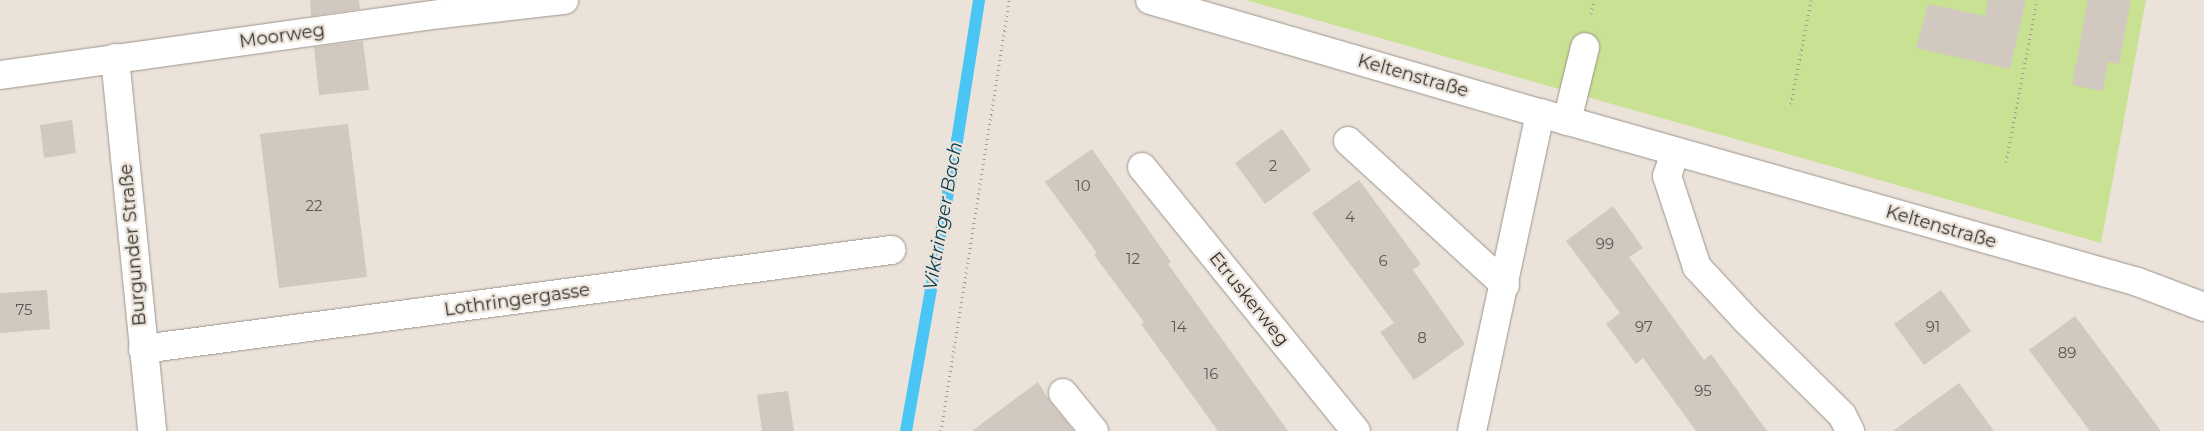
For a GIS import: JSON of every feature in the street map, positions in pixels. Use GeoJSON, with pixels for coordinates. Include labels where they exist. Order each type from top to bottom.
{"type":"FeatureCollection","features":[{"type":"Feature","properties":{"kind":"street","name":"Moorweg"},"geometry":{"type":"LineString","coordinates":[[0,75],[441,14],[564,0]]}},
{"type":"Feature","properties":{"kind":"street","name":"Keltenstraße"},"geometry":{"type":"LineString","coordinates":[[1150,0],[1540,114],[2138,282],[2204,307]]}},
{"type":"Feature","properties":{"kind":"street"},"geometry":{"type":"LineString","coordinates":[[1567,121],[1585,47]]}},
{"type":"Feature","properties":{"kind":"street","name":"Burgunder Straße"},"geometry":{"type":"LineString","coordinates":[[115,58],[152,431]]}},
{"type":"Feature","properties":{"kind":"street"},"geometry":{"type":"LineString","coordinates":[[1472,431],[1505,285],[1540,114]]}},
{"type":"Feature","properties":{"kind":"street"},"geometry":{"type":"LineString","coordinates":[[1348,141],[1505,285]]}},
{"type":"Feature","properties":{"kind":"street"},"geometry":{"type":"LineString","coordinates":[[1676,152],[1666,176],[1697,267],[1746,320],[1842,415],[1850,431]]}},
{"type":"Feature","properties":{"kind":"street","name":"Etruskerweg"},"geometry":{"type":"LineString","coordinates":[[1142,167],[1356,431]]}},
{"type":"Feature","properties":{"kind":"street","name":"Lothringergasse"},"geometry":{"type":"LineString","coordinates":[[143,349],[891,250]]}},
{"type":"Feature","properties":{"kind":"street"},"geometry":{"type":"LineString","coordinates":[[1063,393],[1094,431]]}},
{"type":"Feature","properties":{"kind":"path"},"geometry":{"type":"LineString","coordinates":[[941,431],[1009,0]]}},
{"type":"Feature","properties":{"kind":"path"},"geometry":{"type":"LineString","coordinates":[[1791,104],[1811,0]]}},
{"type":"Feature","properties":{"kind":"path"},"geometry":{"type":"LineString","coordinates":[[2006,162],[2037,0]]}},
{"type":"Feature","properties":{"kind":"green space"},"geometry":{"type":"Polygon","coordinates":[[[1246,0],[2146,0],[2101,243],[1246,0]]]}},
{"type":"Feature","properties":{"kind":"building"},"geometry":{"type":"Polygon","coordinates":[[[310,0],[359,0],[360,9],[311,16],[310,0]]]}},
{"type":"Feature","properties":{"kind":"building"},"geometry":{"type":"Polygon","coordinates":[[[1988,0],[2026,0],[2010,69],[1916,48],[1928,4],[1985,16],[1988,0]]]}},
{"type":"Feature","properties":{"kind":"building"},"geometry":{"type":"Polygon","coordinates":[[[2088,0],[2131,0],[2119,64],[2108,62],[2103,91],[2072,85],[2088,0]]]}},
{"type":"Feature","properties":{"kind":"building"},"geometry":{"type":"Polygon","coordinates":[[[363,41],[369,90],[319,95],[314,47],[363,41]]]}},
{"type":"Feature","properties":{"kind":"building"},"geometry":{"type":"Polygon","coordinates":[[[72,120],[76,153],[44,158],[40,125],[72,120]]]}},
{"type":"Feature","properties":{"kind":"building"},"geometry":{"type":"Polygon","coordinates":[[[348,124],[367,277],[279,288],[260,134],[348,124]]]}},
{"type":"Feature","properties":{"kind":"building"},"geometry":{"type":"Polygon","coordinates":[[[1282,129],[1311,170],[1265,204],[1235,163],[1282,129]]]}},
{"type":"Feature","properties":{"kind":"building"},"geometry":{"type":"Polygon","coordinates":[[[1092,149],[1171,262],[1168,264],[1288,431],[1218,431],[1141,324],[1144,322],[1094,255],[1097,253],[1045,182],[1092,149]]]}},
{"type":"Feature","properties":{"kind":"building"},"geometry":{"type":"Polygon","coordinates":[[[1359,180],[1421,264],[1413,270],[1465,344],[1414,380],[1380,332],[1394,323],[1312,213],[1359,180]]]}},
{"type":"Feature","properties":{"kind":"building"},"geometry":{"type":"Polygon","coordinates":[[[1613,206],[1643,248],[1629,257],[1704,360],[1711,354],[1767,431],[1696,431],[1643,358],[1636,364],[1606,324],[1620,313],[1566,241],[1613,206]]]}},
{"type":"Feature","properties":{"kind":"building"},"geometry":{"type":"Polygon","coordinates":[[[47,290],[50,329],[0,333],[0,293],[47,290]]]}},
{"type":"Feature","properties":{"kind":"building"},"geometry":{"type":"Polygon","coordinates":[[[1941,290],[1971,331],[1924,365],[1894,324],[1941,290]]]}},
{"type":"Feature","properties":{"kind":"building"},"geometry":{"type":"Polygon","coordinates":[[[2075,316],[2161,431],[2090,431],[2029,350],[2075,316]]]}},
{"type":"Feature","properties":{"kind":"building"},"geometry":{"type":"Polygon","coordinates":[[[1038,382],[1051,403],[1074,431],[972,431],[1038,382]]]}},
{"type":"Feature","properties":{"kind":"building"},"geometry":{"type":"Polygon","coordinates":[[[1959,383],[1994,431],[1893,431],[1959,383]]]}},
{"type":"Feature","properties":{"kind":"building"},"geometry":{"type":"Polygon","coordinates":[[[788,391],[794,431],[762,431],[757,395],[788,391]]]}},
{"type":"Feature","properties":{"kind":"waterway","name":"Viktringer Bach"},"geometry":{"type":"LineString","coordinates":[[906,431],[957,141],[979,0]]}}]}
